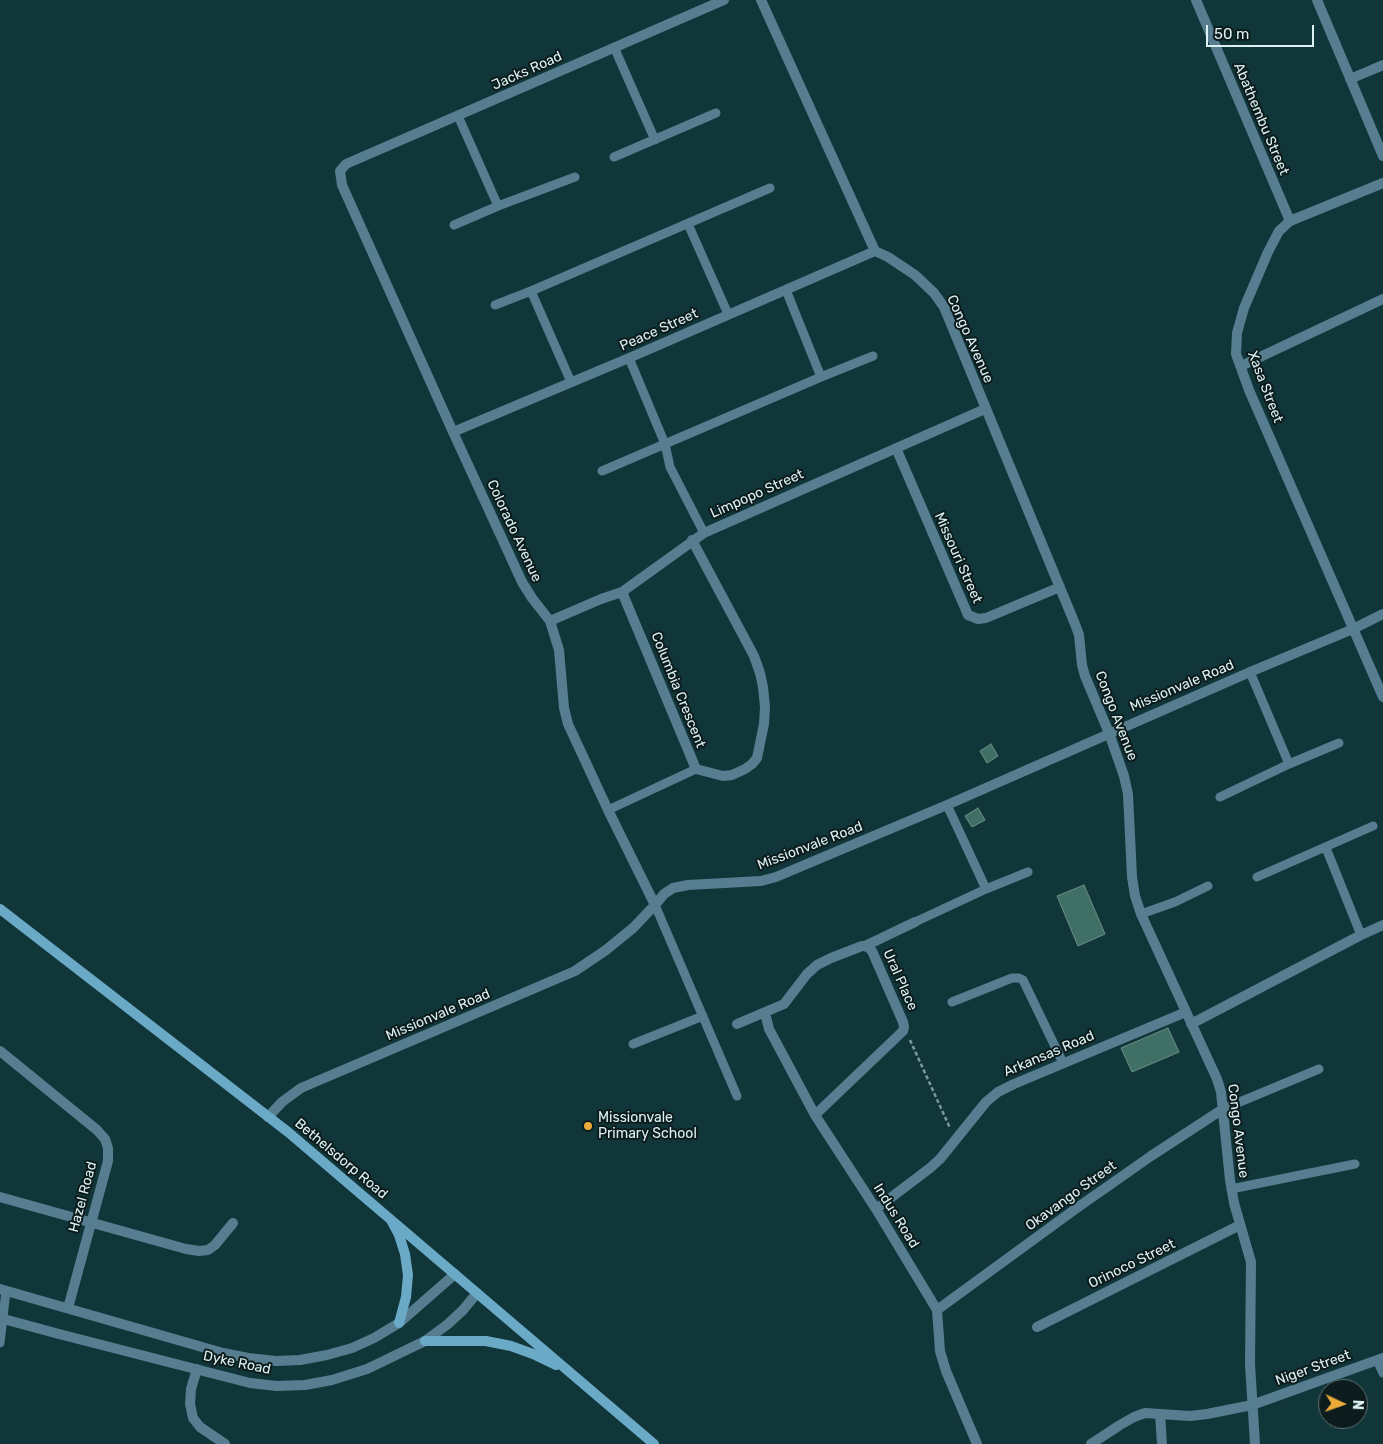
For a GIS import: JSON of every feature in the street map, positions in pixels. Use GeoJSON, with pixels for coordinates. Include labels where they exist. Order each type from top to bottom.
{"type":"FeatureCollection","features":[{"type":"Feature","properties":{"kind":"main road","name":"Bethelsdorp Road"},"geometry":{"type":"LineString","coordinates":[[0,909],[288,1132],[654,1444]]}},
{"type":"Feature","properties":{"kind":"main road"},"geometry":{"type":"LineString","coordinates":[[388,1216],[399,1235],[405,1254],[408,1274],[406,1297],[399,1322]]}},
{"type":"Feature","properties":{"kind":"main road"},"geometry":{"type":"LineString","coordinates":[[426,1341],[486,1341],[511,1346],[569,1370]]}},
{"type":"Feature","properties":{"kind":"street","name":"Jacks Road"},"geometry":{"type":"LineString","coordinates":[[342,168],[346,164],[724,0]]}},
{"type":"Feature","properties":{"kind":"street"},"geometry":{"type":"LineString","coordinates":[[761,0],[875,250]]}},
{"type":"Feature","properties":{"kind":"street","name":"Abathembu Street"},"geometry":{"type":"LineString","coordinates":[[1196,0],[1290,221]]}},
{"type":"Feature","properties":{"kind":"street"},"geometry":{"type":"LineString","coordinates":[[1316,0],[1383,156]]}},
{"type":"Feature","properties":{"kind":"street"},"geometry":{"type":"LineString","coordinates":[[1350,79],[1383,65]]}},
{"type":"Feature","properties":{"kind":"street","name":"Colorado Avenue"},"geometry":{"type":"LineString","coordinates":[[342,168],[340,177],[342,185],[453,432],[522,582],[550,621],[559,650],[564,708],[568,724],[655,905]]}},
{"type":"Feature","properties":{"kind":"street"},"geometry":{"type":"LineString","coordinates":[[1290,221],[1383,183]]}},
{"type":"Feature","properties":{"kind":"street","name":"Xasa Street"},"geometry":{"type":"LineString","coordinates":[[1290,221],[1280,232],[1268,252],[1244,308],[1237,332],[1236,354],[1249,390],[1383,697]]}},
{"type":"Feature","properties":{"kind":"street","name":"Peace Street"},"geometry":{"type":"LineString","coordinates":[[453,432],[629,358],[875,250]]}},
{"type":"Feature","properties":{"kind":"street","name":"Congo Avenue"},"geometry":{"type":"LineString","coordinates":[[875,250],[915,275],[934,292],[944,307],[1079,635],[1082,666],[1085,676],[1109,733],[1124,776],[1128,794],[1132,877],[1135,896],[1141,914],[1217,1079],[1223,1109],[1231,1189],[1250,1262],[1250,1364],[1255,1444]]}},
{"type":"Feature","properties":{"kind":"street"},"geometry":{"type":"LineString","coordinates":[[1241,366],[1383,299]]}},
{"type":"Feature","properties":{"kind":"street","name":"Limpopo Street"},"geometry":{"type":"LineString","coordinates":[[550,621],[601,598],[622,592],[704,532],[985,409]]}},
{"type":"Feature","properties":{"kind":"street","name":"Missouri Street"},"geometry":{"type":"LineString","coordinates":[[896,448],[968,615],[978,619],[986,618],[1060,587]]}},
{"type":"Feature","properties":{"kind":"street","name":"Columbia Crescent"},"geometry":{"type":"LineString","coordinates":[[622,592],[696,769],[723,776],[732,775],[752,764],[757,758],[761,743],[766,707],[763,688],[754,656],[692,540]]}},
{"type":"Feature","properties":{"kind":"street","name":"Missionvale Road"},"geometry":{"type":"LineString","coordinates":[[268,1117],[282,1102],[301,1088],[575,971],[606,950],[633,928],[664,894],[673,888],[688,884],[761,881],[776,877],[947,805],[1109,733],[1353,629],[1383,614]]}},
{"type":"Feature","properties":{"kind":"street"},"geometry":{"type":"LineString","coordinates":[[865,946],[915,922]]}},
{"type":"Feature","properties":{"kind":"street"},"geometry":{"type":"LineString","coordinates":[[1192,1024],[1383,925]]}},
{"type":"Feature","properties":{"kind":"street","name":"Ural Place"},"geometry":{"type":"LineString","coordinates":[[737,1024],[784,1004],[807,974],[817,965],[865,946],[872,951],[904,1022],[904,1027],[815,1115]]}},
{"type":"Feature","properties":{"kind":"street","name":"Arkansas Road"},"geometry":{"type":"LineString","coordinates":[[876,1209],[930,1168],[956,1140],[980,1109],[998,1092],[1186,1012]]}},
{"type":"Feature","properties":{"kind":"street","name":"Indus Road"},"geometry":{"type":"LineString","coordinates":[[764,1013],[769,1029],[815,1115],[876,1209],[937,1310],[940,1351],[946,1371],[977,1444]]}},
{"type":"Feature","properties":{"kind":"street","name":"Hazel Road"},"geometry":{"type":"LineString","coordinates":[[0,1051],[97,1130],[105,1139],[108,1148],[108,1161],[68,1308]]}},
{"type":"Feature","properties":{"kind":"street","name":"Okavango Street"},"geometry":{"type":"LineString","coordinates":[[937,1310],[1074,1210],[1223,1109]]}},
{"type":"Feature","properties":{"kind":"street"},"geometry":{"type":"LineString","coordinates":[[0,1197],[199,1251],[208,1250],[233,1223]]}},
{"type":"Feature","properties":{"kind":"street","name":"Orinoco Street"},"geometry":{"type":"LineString","coordinates":[[1037,1327],[1240,1225]]}},
{"type":"Feature","properties":{"kind":"street","name":"Dyke Road"},"geometry":{"type":"LineString","coordinates":[[3,1290],[222,1353],[276,1361],[300,1360],[327,1355],[352,1348],[374,1338],[399,1322],[455,1274]]}},
{"type":"Feature","properties":{"kind":"street","name":"Dyke Road"},"geometry":{"type":"LineString","coordinates":[[2,1318],[250,1383],[277,1386],[305,1385],[332,1380],[367,1369],[426,1341],[463,1310],[476,1293]]}},
{"type":"Feature","properties":{"kind":"street","name":"Niger Street"},"geometry":{"type":"LineString","coordinates":[[1252,1404],[1380,1359]]}},
{"type":"Feature","properties":{"kind":"street"},"geometry":{"type":"LineString","coordinates":[[197,1369],[191,1389],[190,1404],[193,1418],[200,1427],[225,1444]]}},
{"type":"Feature","properties":{"kind":"street"},"geometry":{"type":"LineString","coordinates":[[1091,1444],[1134,1417],[1145,1414],[1190,1416],[1252,1404]]}},
{"type":"Feature","properties":{"kind":"street"},"geometry":{"type":"LineString","coordinates":[[1160,1414],[1162,1444]]}},
{"type":"Feature","properties":{"kind":"lane"},"geometry":{"type":"LineString","coordinates":[[614,47],[655,140]]}},
{"type":"Feature","properties":{"kind":"lane"},"geometry":{"type":"LineString","coordinates":[[614,157],[716,113]]}},
{"type":"Feature","properties":{"kind":"lane"},"geometry":{"type":"LineString","coordinates":[[458,116],[498,206]]}},
{"type":"Feature","properties":{"kind":"lane"},"geometry":{"type":"LineString","coordinates":[[454,225],[575,177]]}},
{"type":"Feature","properties":{"kind":"lane"},"geometry":{"type":"LineString","coordinates":[[495,305],[770,188]]}},
{"type":"Feature","properties":{"kind":"lane"},"geometry":{"type":"LineString","coordinates":[[688,224],[728,314]]}},
{"type":"Feature","properties":{"kind":"lane"},"geometry":{"type":"LineString","coordinates":[[786,290],[821,376]]}},
{"type":"Feature","properties":{"kind":"lane"},"geometry":{"type":"LineString","coordinates":[[531,291],[571,382]]}},
{"type":"Feature","properties":{"kind":"lane"},"geometry":{"type":"LineString","coordinates":[[602,471],[821,376],[873,356]]}},
{"type":"Feature","properties":{"kind":"lane"},"geometry":{"type":"LineString","coordinates":[[629,358],[665,444],[670,467],[704,532]]}},
{"type":"Feature","properties":{"kind":"lane"},"geometry":{"type":"LineString","coordinates":[[1250,672],[1289,764]]}},
{"type":"Feature","properties":{"kind":"lane"},"geometry":{"type":"LineString","coordinates":[[1220,797],[1289,764],[1339,743]]}},
{"type":"Feature","properties":{"kind":"lane"},"geometry":{"type":"LineString","coordinates":[[608,810],[696,769]]}},
{"type":"Feature","properties":{"kind":"lane"},"geometry":{"type":"LineString","coordinates":[[947,805],[986,889]]}},
{"type":"Feature","properties":{"kind":"lane"},"geometry":{"type":"LineString","coordinates":[[1257,877],[1373,826]]}},
{"type":"Feature","properties":{"kind":"lane"},"geometry":{"type":"LineString","coordinates":[[1326,848],[1361,935]]}},
{"type":"Feature","properties":{"kind":"lane"},"geometry":{"type":"LineString","coordinates":[[915,922],[1028,872]]}},
{"type":"Feature","properties":{"kind":"lane"},"geometry":{"type":"LineString","coordinates":[[1141,914],[1175,902],[1208,886]]}},
{"type":"Feature","properties":{"kind":"lane"},"geometry":{"type":"LineString","coordinates":[[655,905],[737,1096]]}},
{"type":"Feature","properties":{"kind":"lane"},"geometry":{"type":"LineString","coordinates":[[952,1002],[1012,978],[1023,980],[1063,1063]]}},
{"type":"Feature","properties":{"kind":"lane"},"geometry":{"type":"LineString","coordinates":[[633,1044],[703,1016]]}},
{"type":"Feature","properties":{"kind":"lane"},"geometry":{"type":"LineString","coordinates":[[1223,1109],[1319,1069]]}},
{"type":"Feature","properties":{"kind":"lane"},"geometry":{"type":"LineString","coordinates":[[1231,1189],[1355,1164]]}},
{"type":"Feature","properties":{"kind":"lane"},"geometry":{"type":"LineString","coordinates":[[0,1343],[3,1290]]}},
{"type":"Feature","properties":{"kind":"lane"},"geometry":{"type":"LineString","coordinates":[[1380,1359],[1383,1373]]}},
{"type":"Feature","properties":{"kind":"path"},"geometry":{"type":"LineString","coordinates":[[904,1027],[956,1140]]}},
{"type":"Feature","properties":{"kind":"building"},"geometry":{"type":"Polygon","coordinates":[[[991,744],[998,756],[987,763],[980,751],[991,744]]]}},
{"type":"Feature","properties":{"kind":"building"},"geometry":{"type":"Polygon","coordinates":[[[978,808],[985,820],[972,827],[965,816],[978,808]]]}},
{"type":"Feature","properties":{"kind":"building"},"geometry":{"type":"Polygon","coordinates":[[[1084,885],[1105,934],[1078,946],[1057,896],[1084,885]]]}},
{"type":"Feature","properties":{"kind":"building"},"geometry":{"type":"Polygon","coordinates":[[[1168,1028],[1179,1052],[1132,1072],[1121,1048],[1168,1028]]]}},
{"type":"Feature","properties":{"kind":"place","name":"Missionvale Primary School"},"geometry":{"type":"Point","coordinates":[588,1126]}}]}
